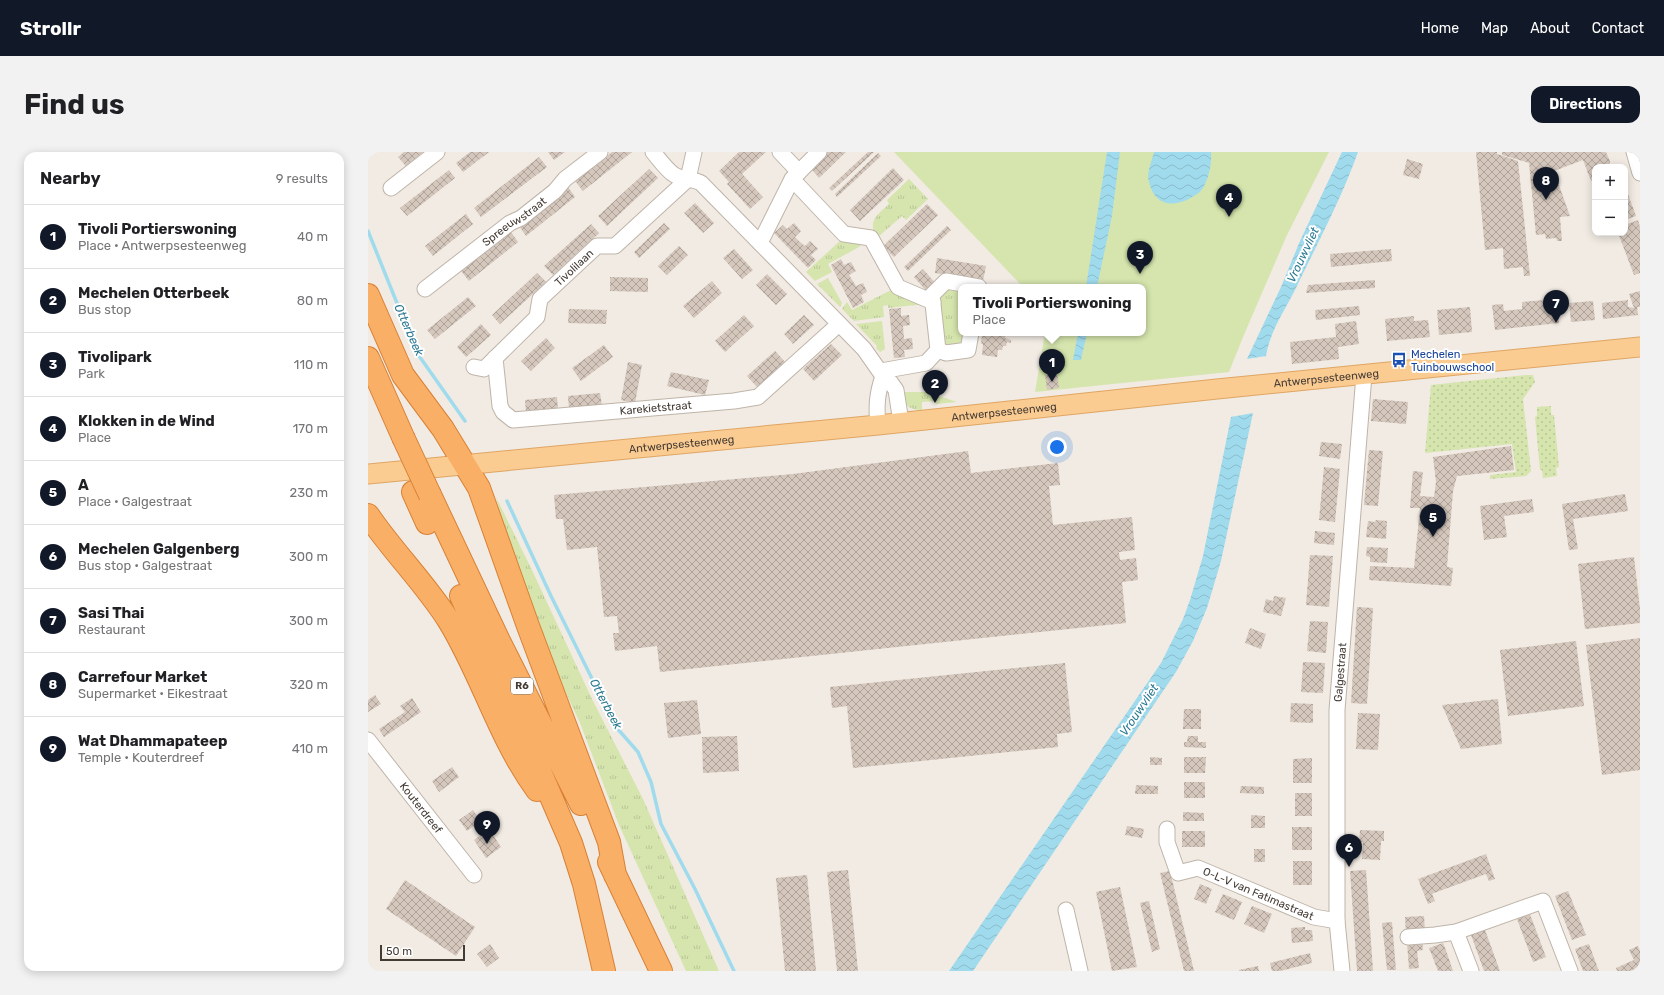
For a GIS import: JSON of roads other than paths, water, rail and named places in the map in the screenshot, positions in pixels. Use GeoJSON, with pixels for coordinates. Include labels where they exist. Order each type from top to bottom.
{"type":"FeatureCollection","features":[{"type":"Feature","properties":{"kind":"highway"},"geometry":{"type":"LineString","coordinates":[[368,295],[403,375],[443,429],[479,488],[528,626],[609,842],[615,875]]}},
{"type":"Feature","properties":{"kind":"highway","name":"R6"},"geometry":{"type":"LineString","coordinates":[[368,358],[396,439],[565,828],[584,884],[604,971]]}},
{"type":"Feature","properties":{"kind":"highway","name":"R6"},"geometry":{"type":"LineString","coordinates":[[368,393],[396,439]]}},
{"type":"Feature","properties":{"kind":"highway","name":"R6"},"geometry":{"type":"LineString","coordinates":[[421,494],[566,772],[661,971]]}},
{"type":"Feature","properties":{"kind":"highway"},"geometry":{"type":"LineString","coordinates":[[368,515],[429,592],[449,622],[509,746],[533,784],[565,828]]}},
{"type":"Feature","properties":{"kind":"main road","name":"Antwerpsesteenweg"},"geometry":{"type":"LineString","coordinates":[[368,474],[878,425],[1640,347]]}},
{"type":"Feature","properties":{"kind":"street"},"geometry":{"type":"LineString","coordinates":[[391,188],[437,152]]}},
{"type":"Feature","properties":{"kind":"street","name":"Spreeuwstraat"},"geometry":{"type":"LineString","coordinates":[[425,289],[510,223],[521,218],[555,191],[565,179],[600,152]]}},
{"type":"Feature","properties":{"kind":"street"},"geometry":{"type":"LineString","coordinates":[[653,152],[673,174],[695,181],[760,243],[864,349],[896,390],[900,422]]}},
{"type":"Feature","properties":{"kind":"street"},"geometry":{"type":"LineString","coordinates":[[694,152],[695,181]]}},
{"type":"Feature","properties":{"kind":"street"},"geometry":{"type":"LineString","coordinates":[[780,152],[795,176],[844,234],[871,238],[898,287],[933,302]]}},
{"type":"Feature","properties":{"kind":"street"},"geometry":{"type":"LineString","coordinates":[[760,243],[795,176],[819,152]]}},
{"type":"Feature","properties":{"kind":"street"},"geometry":{"type":"LineString","coordinates":[[1634,152],[1640,173]]}},
{"type":"Feature","properties":{"kind":"street","name":"Tivolilaan"},"geometry":{"type":"LineString","coordinates":[[474,367],[484,369],[538,317],[540,299],[591,251],[597,246],[615,246],[695,181]]}},
{"type":"Feature","properties":{"kind":"street"},"geometry":{"type":"LineString","coordinates":[[882,373],[926,363],[938,350],[932,295],[946,281],[962,284]]}},
{"type":"Feature","properties":{"kind":"street","name":"Karekietstraat"},"geometry":{"type":"LineString","coordinates":[[495,358],[500,406],[503,412],[513,420],[734,401],[758,396],[838,324]]}},
{"type":"Feature","properties":{"kind":"street"},"geometry":{"type":"LineString","coordinates":[[938,350],[946,353],[968,350],[970,336]]}},
{"type":"Feature","properties":{"kind":"street"},"geometry":{"type":"LineString","coordinates":[[878,425],[877,393],[882,373]]}},
{"type":"Feature","properties":{"kind":"street","name":"Galgestraat"},"geometry":{"type":"LineString","coordinates":[[1342,971],[1337,922],[1337,710],[1364,375]]}},
{"type":"Feature","properties":{"kind":"street","name":"Kouterdreef"},"geometry":{"type":"LineString","coordinates":[[368,740],[474,875]]}},
{"type":"Feature","properties":{"kind":"street","name":"O-L-V van Fatimastraat"},"geometry":{"type":"LineString","coordinates":[[1167,829],[1167,842],[1178,873],[1198,868],[1314,917],[1337,922]]}},
{"type":"Feature","properties":{"kind":"street"},"geometry":{"type":"LineString","coordinates":[[1408,937],[1435,936],[1456,932],[1543,901],[1570,971]]}},
{"type":"Feature","properties":{"kind":"street"},"geometry":{"type":"LineString","coordinates":[[1066,910],[1080,971]]}},
{"type":"Feature","properties":{"kind":"street"},"geometry":{"type":"LineString","coordinates":[[1456,932],[1471,971]]}},
{"type":"Feature","properties":{"kind":"water"},"geometry":{"type":"Polygon","coordinates":[[[1107,152],[1120,152],[1112,216],[1098,284],[1086,284],[1107,152]]]}},
{"type":"Feature","properties":{"kind":"water"},"geometry":{"type":"Polygon","coordinates":[[[1154,152],[1211,152],[1210,170],[1202,190],[1193,197],[1182,202],[1169,203],[1159,199],[1151,189],[1148,178],[1154,152]]]}},
{"type":"Feature","properties":{"kind":"water","name":"Vrouwvliet"},"geometry":{"type":"Polygon","coordinates":[[[1342,152],[1358,152],[1336,205],[1294,292],[1281,315],[1268,347],[1266,356],[1247,359],[1281,287],[1300,241],[1342,152]]]}},
{"type":"Feature","properties":{"kind":"water"},"geometry":{"type":"Polygon","coordinates":[[[1077,336],[1086,336],[1081,360],[1073,360],[1077,336]]]}},
{"type":"Feature","properties":{"kind":"water","name":"Vrouwvliet"},"geometry":{"type":"Polygon","coordinates":[[[1253,413],[1221,561],[1207,608],[1193,641],[1176,672],[973,971],[949,971],[1161,663],[1183,619],[1203,556],[1231,417],[1253,413]]]}},
{"type":"Feature","properties":{"kind":"waterway","name":"Otterbeek"},"geometry":{"type":"LineString","coordinates":[[368,231],[417,353],[465,421]]}},
{"type":"Feature","properties":{"kind":"waterway","name":"Otterbeek"},"geometry":{"type":"LineString","coordinates":[[507,501],[551,596],[616,727],[638,752],[651,782],[661,824],[695,889],[734,971]]}},
{"type":"Feature","properties":{"kind":"place","name":"Carrefour Market"},"geometry":{"type":"Point","coordinates":[1546,200]}},
{"type":"Feature","properties":{"kind":"place","name":"Klokken in de Wind"},"geometry":{"type":"Point","coordinates":[1229,217]}},
{"type":"Feature","properties":{"kind":"place","name":"Tivolipark"},"geometry":{"type":"Point","coordinates":[1140,274]}},
{"type":"Feature","properties":{"kind":"place","name":"Sasi Thai"},"geometry":{"type":"Point","coordinates":[1556,323]}},
{"type":"Feature","properties":{"kind":"place","name":"Mechelen Tuinbouwschool"},"geometry":{"type":"Point","coordinates":[1399,360]}},
{"type":"Feature","properties":{"kind":"place","name":"Tivoli Portierswoning"},"geometry":{"type":"Point","coordinates":[1052,382]}},
{"type":"Feature","properties":{"kind":"place","name":"Mechelen Otterbeek"},"geometry":{"type":"Point","coordinates":[935,403]}},
{"type":"Feature","properties":{"kind":"place","name":"A"},"geometry":{"type":"Point","coordinates":[1433,537]}},
{"type":"Feature","properties":{"kind":"place","name":"Wat Dhammapateep"},"geometry":{"type":"Point","coordinates":[487,844]}},
{"type":"Feature","properties":{"kind":"place","name":"Mechelen Galgenberg"},"geometry":{"type":"Point","coordinates":[1349,867]}}]}
